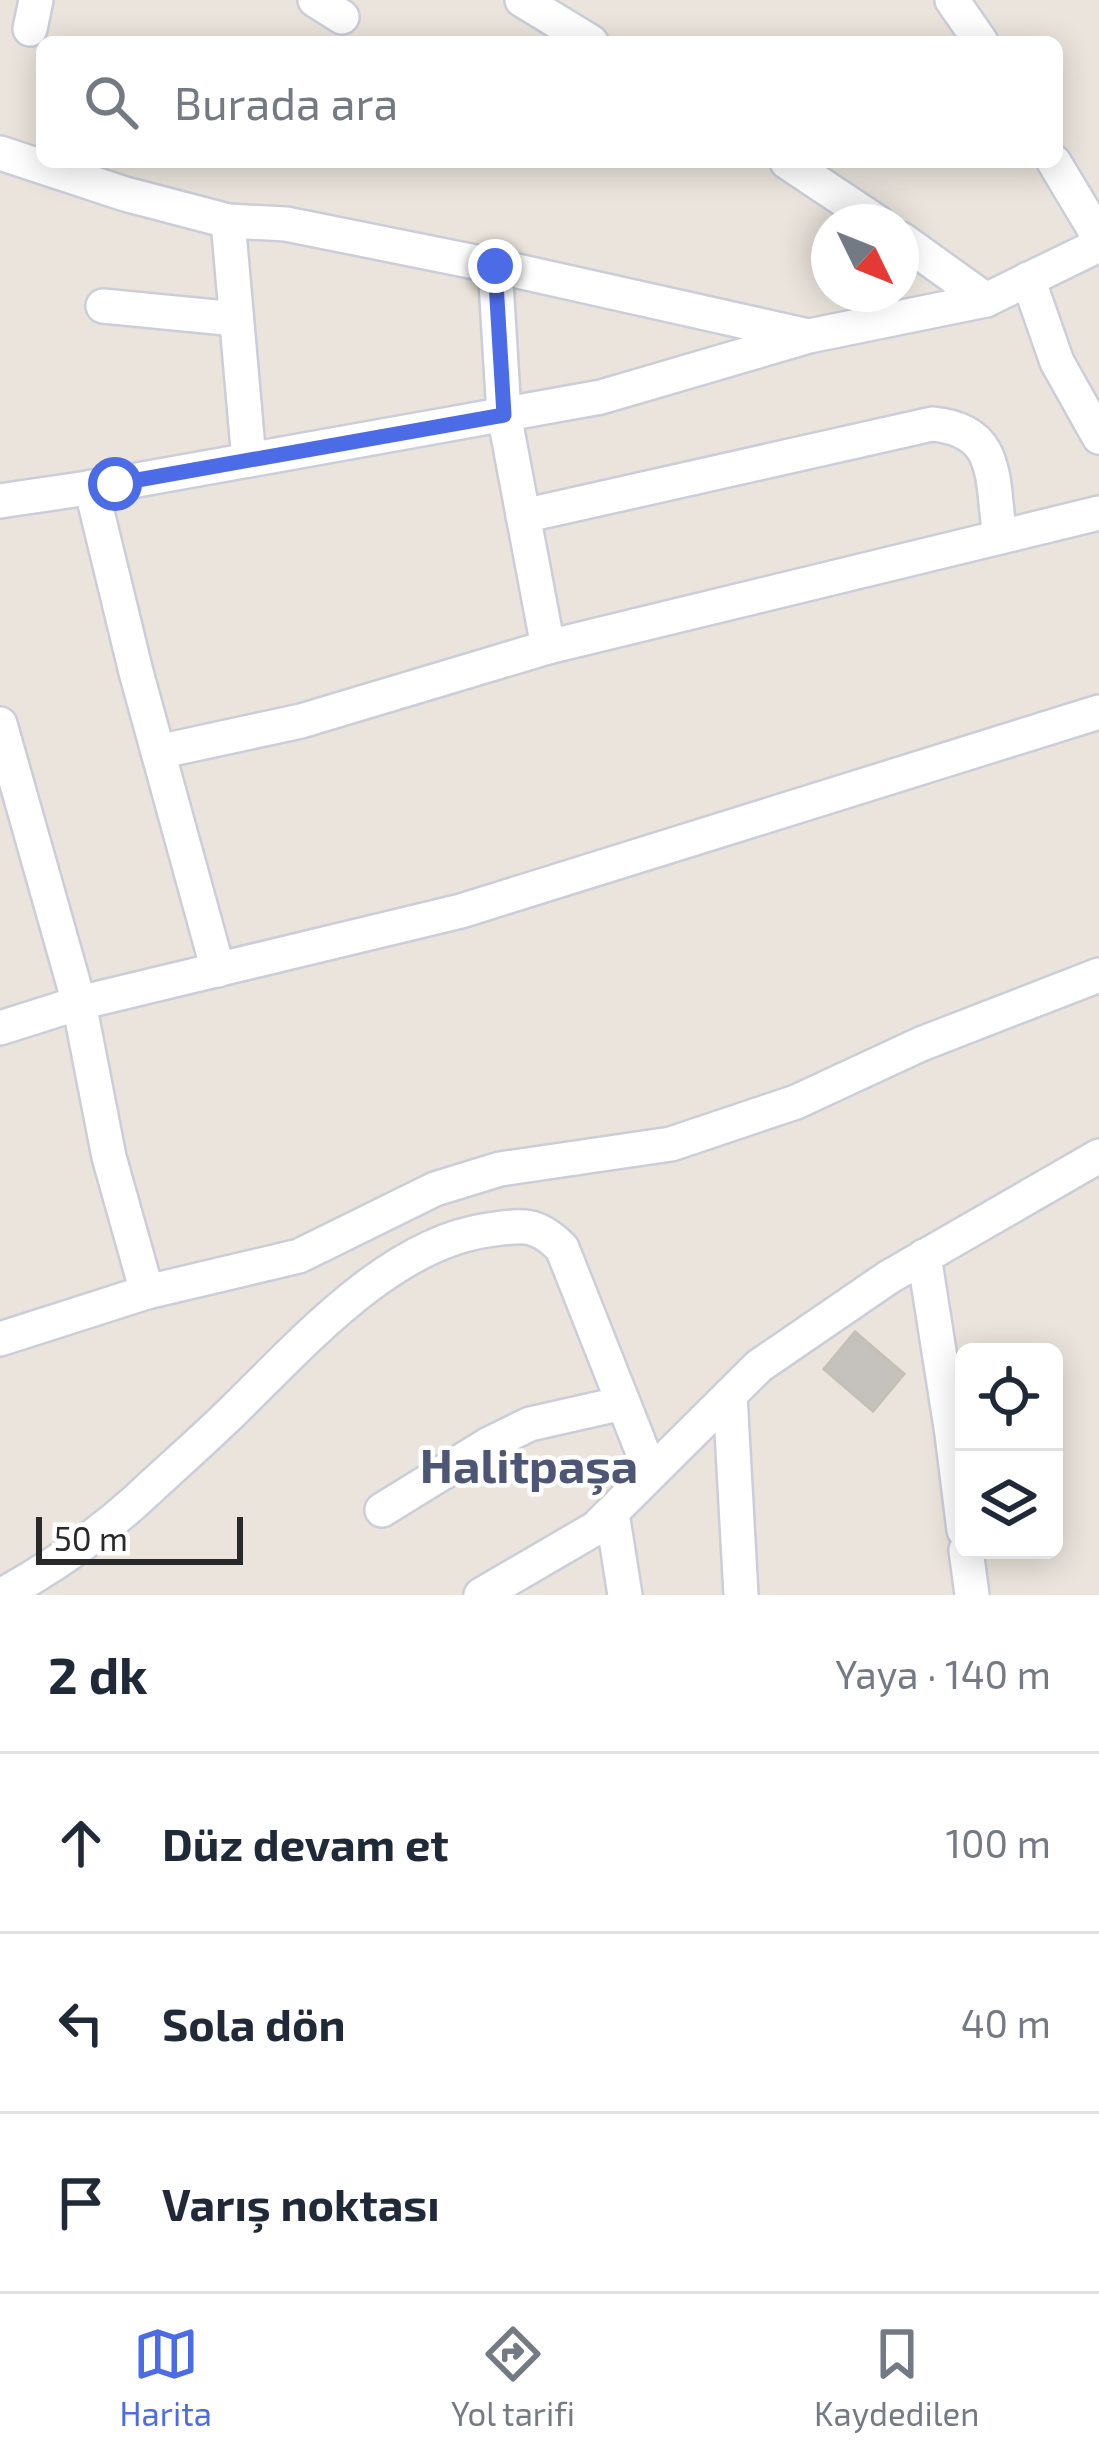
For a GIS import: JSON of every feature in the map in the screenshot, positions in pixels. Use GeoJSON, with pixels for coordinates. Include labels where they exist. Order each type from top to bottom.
{"type":"FeatureCollection","features":[{"type":"Feature","properties":{"kind":"street"},"geometry":{"type":"LineString","coordinates":[[522,0],[581,36]]}},
{"type":"Feature","properties":{"kind":"street"},"geometry":{"type":"LineString","coordinates":[[952,0],[977,36]]}},
{"type":"Feature","properties":{"kind":"street"},"geometry":{"type":"LineString","coordinates":[[0,153],[36,165]]}},
{"type":"Feature","properties":{"kind":"street"},"geometry":{"type":"LineString","coordinates":[[46,168],[228,221],[286,224],[808,336]]}},
{"type":"Feature","properties":{"kind":"street"},"geometry":{"type":"LineString","coordinates":[[796,168],[850,204]]}},
{"type":"Feature","properties":{"kind":"street"},"geometry":{"type":"LineString","coordinates":[[0,501],[602,397],[808,336],[986,300],[1094,253],[1057,168]]}},
{"type":"Feature","properties":{"kind":"street"},"geometry":{"type":"LineString","coordinates":[[228,221],[249,460]]}},
{"type":"Feature","properties":{"kind":"street"},"geometry":{"type":"LineString","coordinates":[[919,252],[986,300]]}},
{"type":"Feature","properties":{"kind":"street"},"geometry":{"type":"LineString","coordinates":[[495,266],[504,415],[548,647]]}},
{"type":"Feature","properties":{"kind":"street"},"geometry":{"type":"LineString","coordinates":[[1028,279],[1057,362],[1099,436]]}},
{"type":"Feature","properties":{"kind":"street"},"geometry":{"type":"LineString","coordinates":[[103,306],[236,319]]}},
{"type":"Feature","properties":{"kind":"street"},"geometry":{"type":"LineString","coordinates":[[523,516],[932,424],[973,435],[987,451],[1000,537]]}},
{"type":"Feature","properties":{"kind":"street"},"geometry":{"type":"LineString","coordinates":[[91,487],[218,970]]}},
{"type":"Feature","properties":{"kind":"street"},"geometry":{"type":"LineString","coordinates":[[158,752],[301,721],[548,647],[1099,513]]}},
{"type":"Feature","properties":{"kind":"street"},"geometry":{"type":"LineString","coordinates":[[0,1028],[79,1004],[461,911],[1099,712]]}},
{"type":"Feature","properties":{"kind":"street"},"geometry":{"type":"LineString","coordinates":[[0,724],[79,1004],[110,1157],[147,1292]]}},
{"type":"Feature","properties":{"kind":"street"},"geometry":{"type":"LineString","coordinates":[[0,1339],[147,1292],[299,1256],[435,1189],[500,1169],[670,1144],[796,1102],[921,1044],[1099,975]]}},
{"type":"Feature","properties":{"kind":"street"},"geometry":{"type":"LineString","coordinates":[[481,1595],[596,1528],[759,1366],[889,1277],[1099,1156]]}},
{"type":"Feature","properties":{"kind":"street"},"geometry":{"type":"LineString","coordinates":[[2,1595],[131,1505],[380,1276],[427,1248],[469,1233],[522,1225],[545,1230],[562,1248],[651,1474]]}},
{"type":"Feature","properties":{"kind":"street"},"geometry":{"type":"LineString","coordinates":[[924,1256],[955,1458]]}},
{"type":"Feature","properties":{"kind":"street"},"geometry":{"type":"LineString","coordinates":[[730,1395],[742,1595]]}},
{"type":"Feature","properties":{"kind":"street"},"geometry":{"type":"LineString","coordinates":[[382,1510],[530,1424],[623,1403]]}},
{"type":"Feature","properties":{"kind":"street"},"geometry":{"type":"LineString","coordinates":[[612,1513],[625,1595]]}},
{"type":"Feature","properties":{"kind":"street"},"geometry":{"type":"LineString","coordinates":[[967,1559],[972,1595]]}},
{"type":"Feature","properties":{"kind":"building"},"geometry":{"type":"Polygon","coordinates":[[[855,1332],[904,1374],[873,1411],[824,1369],[855,1332]]]}},
{"type":"Feature","properties":{"kind":"district","name":"Halitpaşa"},"geometry":{"type":"Point","coordinates":[529,1464]}},
{"type":"Feature","properties":{"kind":"route"},"geometry":{"type":"LineString","coordinates":[[115,484],[504,415],[495,266]]}}]}
